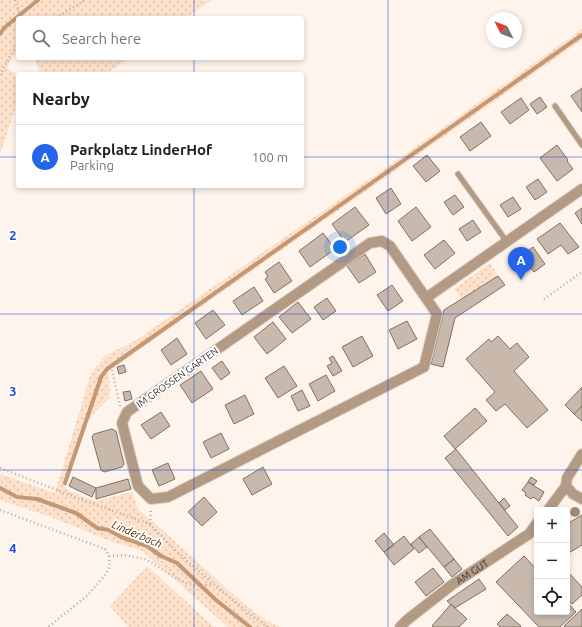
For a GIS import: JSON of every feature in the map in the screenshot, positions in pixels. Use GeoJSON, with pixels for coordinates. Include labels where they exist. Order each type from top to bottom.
{"type":"FeatureCollection","features":[{"type":"Feature","properties":{"kind":"street"},"geometry":{"type":"LineString","coordinates":[[426,298],[582,189]]}},
{"type":"Feature","properties":{"kind":"street","name":"IM GROSSEN GARTEN"},"geometry":{"type":"LineString","coordinates":[[382,241],[390,246],[426,298],[437,314],[424,367],[168,497],[151,499],[138,486],[122,423],[128,412],[370,243],[382,241]]}},
{"type":"Feature","properties":{"kind":"street"},"geometry":{"type":"LineString","coordinates":[[550,507],[566,486],[567,478],[582,454]]}},
{"type":"Feature","properties":{"kind":"street"},"geometry":{"type":"LineString","coordinates":[[566,486],[573,494],[582,499]]}},
{"type":"Feature","properties":{"kind":"street","name":"AM GUT"},"geometry":{"type":"LineString","coordinates":[[406,625],[453,584],[529,534],[534,527]]}},
{"type":"Feature","properties":{"kind":"lane"},"geometry":{"type":"LineString","coordinates":[[555,106],[582,145]]}},
{"type":"Feature","properties":{"kind":"lane"},"geometry":{"type":"LineString","coordinates":[[458,174],[507,242]]}},
{"type":"Feature","properties":{"kind":"path"},"geometry":{"type":"LineString","coordinates":[[15,0],[20,16]]}},
{"type":"Feature","properties":{"kind":"path"},"geometry":{"type":"LineString","coordinates":[[59,16],[85,0]]}},
{"type":"Feature","properties":{"kind":"path"},"geometry":{"type":"LineString","coordinates":[[0,75],[12,52],[16,48]]}},
{"type":"Feature","properties":{"kind":"path"},"geometry":{"type":"LineString","coordinates":[[544,299],[582,272]]}},
{"type":"Feature","properties":{"kind":"path"},"geometry":{"type":"LineString","coordinates":[[112,370],[120,407],[128,412]]}},
{"type":"Feature","properties":{"kind":"path"},"geometry":{"type":"LineString","coordinates":[[0,468],[150,524],[171,546],[213,584],[268,627]]}},
{"type":"Feature","properties":{"kind":"path"},"geometry":{"type":"LineString","coordinates":[[0,510],[105,549],[110,556],[110,566],[106,574],[88,595],[48,627]]}},
{"type":"Feature","properties":{"kind":"path"},"geometry":{"type":"LineString","coordinates":[[110,556],[124,555],[144,558],[178,579],[192,585],[201,586],[213,584]]}},
{"type":"Feature","properties":{"kind":"shaded area"},"geometry":{"type":"Polygon","coordinates":[[[0,0],[212,0],[189,16],[16,16],[16,53],[7,68],[16,74],[16,107],[0,154],[0,0]]]}},
{"type":"Feature","properties":{"kind":"shaded area"},"geometry":{"type":"Polygon","coordinates":[[[582,29],[582,40],[109,371],[110,397],[86,422],[65,489],[95,501],[132,492],[138,509],[243,603],[267,621],[280,627],[228,627],[141,550],[115,543],[54,518],[0,500],[0,474],[55,493],[91,373],[105,356],[130,344],[397,160],[582,29]]]}},
{"type":"Feature","properties":{"kind":"shaded area"},"geometry":{"type":"Polygon","coordinates":[[[36,60],[126,60],[109,72],[39,72],[36,60]]]}},
{"type":"Feature","properties":{"kind":"shaded area"},"geometry":{"type":"Polygon","coordinates":[[[490,263],[498,276],[461,299],[454,289],[490,263]]]}},
{"type":"Feature","properties":{"kind":"shaded area"},"geometry":{"type":"Polygon","coordinates":[[[147,566],[214,627],[128,627],[110,606],[147,566]]]}},
{"type":"Feature","properties":{"kind":"building"},"geometry":{"type":"Polygon","coordinates":[[[582,88],[582,112],[571,96],[582,88]]]}},
{"type":"Feature","properties":{"kind":"building"},"geometry":{"type":"Polygon","coordinates":[[[540,97],[547,107],[537,114],[530,104],[540,97]]]}},
{"type":"Feature","properties":{"kind":"building"},"geometry":{"type":"Polygon","coordinates":[[[521,98],[529,110],[510,124],[501,112],[521,98]]]}},
{"type":"Feature","properties":{"kind":"building"},"geometry":{"type":"Polygon","coordinates":[[[481,122],[491,136],[470,151],[460,137],[481,122]]]}},
{"type":"Feature","properties":{"kind":"building"},"geometry":{"type":"Polygon","coordinates":[[[557,145],[573,169],[557,181],[540,158],[557,145]]]}},
{"type":"Feature","properties":{"kind":"building"},"geometry":{"type":"Polygon","coordinates":[[[427,155],[440,171],[426,182],[413,166],[427,155]]]}},
{"type":"Feature","properties":{"kind":"building"},"geometry":{"type":"Polygon","coordinates":[[[538,179],[547,192],[535,200],[526,187],[538,179]]]}},
{"type":"Feature","properties":{"kind":"building"},"geometry":{"type":"Polygon","coordinates":[[[391,188],[401,204],[386,214],[376,198],[391,188]]]}},
{"type":"Feature","properties":{"kind":"building"},"geometry":{"type":"Polygon","coordinates":[[[455,195],[464,207],[453,215],[444,202],[455,195]]]}},
{"type":"Feature","properties":{"kind":"building"},"geometry":{"type":"Polygon","coordinates":[[[513,197],[521,209],[508,217],[500,205],[513,197]]]}},
{"type":"Feature","properties":{"kind":"building"},"geometry":{"type":"Polygon","coordinates":[[[355,207],[369,225],[345,242],[332,224],[355,207]]]}},
{"type":"Feature","properties":{"kind":"building"},"geometry":{"type":"Polygon","coordinates":[[[416,207],[431,227],[412,241],[398,221],[416,207]]]}},
{"type":"Feature","properties":{"kind":"building"},"geometry":{"type":"Polygon","coordinates":[[[582,208],[582,224],[575,213],[582,208]]]}},
{"type":"Feature","properties":{"kind":"building"},"geometry":{"type":"Polygon","coordinates":[[[473,220],[481,232],[467,241],[459,229],[473,220]]]}},
{"type":"Feature","properties":{"kind":"building"},"geometry":{"type":"Polygon","coordinates":[[[560,223],[579,247],[568,254],[561,245],[548,254],[537,239],[560,223]]]}},
{"type":"Feature","properties":{"kind":"building"},"geometry":{"type":"Polygon","coordinates":[[[323,233],[335,249],[310,267],[299,251],[323,233]]]}},
{"type":"Feature","properties":{"kind":"building"},"geometry":{"type":"Polygon","coordinates":[[[444,240],[455,253],[435,269],[424,255],[444,240]]]}},
{"type":"Feature","properties":{"kind":"building"},"geometry":{"type":"Polygon","coordinates":[[[533,247],[545,264],[534,272],[521,256],[533,247]]]}},
{"type":"Feature","properties":{"kind":"building"},"geometry":{"type":"Polygon","coordinates":[[[365,254],[376,272],[359,283],[347,266],[365,254]]]}},
{"type":"Feature","properties":{"kind":"building"},"geometry":{"type":"Polygon","coordinates":[[[279,262],[292,281],[274,293],[265,279],[268,277],[265,272],[279,262]]]}},
{"type":"Feature","properties":{"kind":"building"},"geometry":{"type":"Polygon","coordinates":[[[498,276],[505,285],[455,318],[443,367],[431,364],[444,310],[498,276]]]}},
{"type":"Feature","properties":{"kind":"building"},"geometry":{"type":"Polygon","coordinates":[[[392,285],[403,301],[388,311],[377,295],[392,285]]]}},
{"type":"Feature","properties":{"kind":"building"},"geometry":{"type":"Polygon","coordinates":[[[254,287],[263,301],[242,315],[233,301],[254,287]]]}},
{"type":"Feature","properties":{"kind":"building"},"geometry":{"type":"Polygon","coordinates":[[[327,298],[336,311],[323,320],[314,307],[327,298]]]}},
{"type":"Feature","properties":{"kind":"building"},"geometry":{"type":"Polygon","coordinates":[[[298,302],[311,319],[292,333],[279,317],[298,302]]]}},
{"type":"Feature","properties":{"kind":"building"},"geometry":{"type":"Polygon","coordinates":[[[213,310],[225,325],[206,339],[195,323],[213,310]]]}},
{"type":"Feature","properties":{"kind":"building"},"geometry":{"type":"Polygon","coordinates":[[[407,321],[417,339],[398,349],[389,330],[407,321]]]}},
{"type":"Feature","properties":{"kind":"building"},"geometry":{"type":"Polygon","coordinates":[[[273,322],[286,339],[267,354],[254,337],[273,322]]]}},
{"type":"Feature","properties":{"kind":"building"},"geometry":{"type":"Polygon","coordinates":[[[362,336],[373,356],[353,367],[342,347],[362,336]]]}},
{"type":"Feature","properties":{"kind":"building"},"geometry":{"type":"Polygon","coordinates":[[[498,336],[510,349],[517,343],[529,357],[514,371],[548,410],[527,428],[505,404],[496,411],[486,400],[495,392],[466,359],[489,339],[491,342],[498,336]]]}},
{"type":"Feature","properties":{"kind":"building"},"geometry":{"type":"Polygon","coordinates":[[[177,338],[187,354],[171,365],[161,350],[177,338]]]}},
{"type":"Feature","properties":{"kind":"building"},"geometry":{"type":"Polygon","coordinates":[[[333,356],[342,371],[333,376],[327,366],[332,363],[329,358],[333,356]]]}},
{"type":"Feature","properties":{"kind":"building"},"geometry":{"type":"Polygon","coordinates":[[[222,361],[230,373],[221,380],[212,368],[222,361]]]}},
{"type":"Feature","properties":{"kind":"building"},"geometry":{"type":"Polygon","coordinates":[[[124,365],[126,372],[119,374],[117,367],[124,365]]]}},
{"type":"Feature","properties":{"kind":"building"},"geometry":{"type":"Polygon","coordinates":[[[284,366],[297,386],[278,398],[265,378],[284,366]]]}},
{"type":"Feature","properties":{"kind":"building"},"geometry":{"type":"Polygon","coordinates":[[[201,371],[213,389],[192,403],[180,385],[201,371]]]}},
{"type":"Feature","properties":{"kind":"building"},"geometry":{"type":"Polygon","coordinates":[[[326,375],[335,391],[318,401],[309,384],[326,375]]]}},
{"type":"Feature","properties":{"kind":"building"},"geometry":{"type":"Polygon","coordinates":[[[582,387],[582,406],[574,414],[565,405],[582,387]]]}},
{"type":"Feature","properties":{"kind":"building"},"geometry":{"type":"Polygon","coordinates":[[[302,390],[310,406],[298,411],[291,396],[302,390]]]}},
{"type":"Feature","properties":{"kind":"building"},"geometry":{"type":"Polygon","coordinates":[[[130,391],[132,399],[125,401],[123,392],[130,391]]]}},
{"type":"Feature","properties":{"kind":"building"},"geometry":{"type":"Polygon","coordinates":[[[245,395],[254,414],[234,424],[225,405],[245,395]]]}},
{"type":"Feature","properties":{"kind":"building"},"geometry":{"type":"Polygon","coordinates":[[[582,406],[582,421],[574,414],[582,406]]]}},
{"type":"Feature","properties":{"kind":"building"},"geometry":{"type":"Polygon","coordinates":[[[475,408],[487,421],[455,449],[444,436],[475,408]]]}},
{"type":"Feature","properties":{"kind":"building"},"geometry":{"type":"Polygon","coordinates":[[[161,412],[170,426],[151,439],[141,425],[161,412]]]}},
{"type":"Feature","properties":{"kind":"building"},"geometry":{"type":"Polygon","coordinates":[[[112,429],[116,431],[124,464],[122,467],[104,472],[101,470],[92,437],[94,434],[112,429]]]}},
{"type":"Feature","properties":{"kind":"building"},"geometry":{"type":"Polygon","coordinates":[[[221,433],[229,449],[211,458],[203,442],[221,433]]]}},
{"type":"Feature","properties":{"kind":"building"},"geometry":{"type":"Polygon","coordinates":[[[456,449],[518,527],[508,536],[445,458],[456,449]]]}},
{"type":"Feature","properties":{"kind":"building"},"geometry":{"type":"Polygon","coordinates":[[[168,463],[175,479],[159,486],[152,470],[168,463]]]}},
{"type":"Feature","properties":{"kind":"building"},"geometry":{"type":"Polygon","coordinates":[[[263,467],[272,484],[252,495],[243,479],[263,467]]]}},
{"type":"Feature","properties":{"kind":"building"},"geometry":{"type":"Polygon","coordinates":[[[73,477],[96,488],[92,497],[69,486],[73,477]]]}},
{"type":"Feature","properties":{"kind":"building"},"geometry":{"type":"Polygon","coordinates":[[[531,477],[537,481],[534,485],[528,482],[531,477]]]}},
{"type":"Feature","properties":{"kind":"building"},"geometry":{"type":"Polygon","coordinates":[[[128,479],[131,489],[96,499],[96,488],[128,479]]]}},
{"type":"Feature","properties":{"kind":"building"},"geometry":{"type":"Polygon","coordinates":[[[528,482],[544,492],[539,501],[533,497],[531,499],[525,495],[526,493],[522,490],[528,482]]]}},
{"type":"Feature","properties":{"kind":"building"},"geometry":{"type":"Polygon","coordinates":[[[204,497],[217,512],[202,526],[188,512],[204,497]]]}},
{"type":"Feature","properties":{"kind":"building"},"geometry":{"type":"Polygon","coordinates":[[[504,498],[510,506],[505,510],[499,503],[504,498]]]}},
{"type":"Feature","properties":{"kind":"building"},"geometry":{"type":"Polygon","coordinates":[[[582,515],[582,545],[570,552],[570,543],[570,522],[582,515]]]}},
{"type":"Feature","properties":{"kind":"building"},"geometry":{"type":"Polygon","coordinates":[[[430,529],[454,559],[444,567],[419,537],[430,529]]]}},
{"type":"Feature","properties":{"kind":"building"},"geometry":{"type":"Polygon","coordinates":[[[384,533],[394,545],[384,552],[375,541],[384,533]]]}},
{"type":"Feature","properties":{"kind":"building"},"geometry":{"type":"Polygon","coordinates":[[[404,536],[414,549],[394,565],[384,552],[404,536]]]}},
{"type":"Feature","properties":{"kind":"building"},"geometry":{"type":"Polygon","coordinates":[[[419,537],[427,547],[419,553],[411,544],[419,537]]]}},
{"type":"Feature","properties":{"kind":"building"},"geometry":{"type":"Polygon","coordinates":[[[524,556],[534,567],[534,615],[570,615],[570,605],[576,612],[560,627],[539,627],[496,582],[524,556]]]}},
{"type":"Feature","properties":{"kind":"building"},"geometry":{"type":"Polygon","coordinates":[[[454,559],[462,569],[452,577],[444,567],[454,559]]]}},
{"type":"Feature","properties":{"kind":"building"},"geometry":{"type":"Polygon","coordinates":[[[433,568],[444,582],[426,596],[415,582],[433,568]]]}},
{"type":"Feature","properties":{"kind":"building"},"geometry":{"type":"Polygon","coordinates":[[[570,574],[582,587],[582,595],[572,604],[570,602],[570,574]]]}},
{"type":"Feature","properties":{"kind":"building"},"geometry":{"type":"Polygon","coordinates":[[[479,579],[486,589],[455,608],[447,601],[479,579]]]}},
{"type":"Feature","properties":{"kind":"building"},"geometry":{"type":"Polygon","coordinates":[[[451,604],[467,619],[459,627],[433,627],[432,626],[451,604]]]}},
{"type":"Feature","properties":{"kind":"building"},"geometry":{"type":"Polygon","coordinates":[[[582,609],[582,627],[564,626],[582,609]]]}},
{"type":"Feature","properties":{"kind":"building"},"geometry":{"type":"Polygon","coordinates":[[[507,614],[521,626],[500,627],[497,624],[507,614]]]}},
{"type":"Feature","properties":{"kind":"waterway"},"geometry":{"type":"LineString","coordinates":[[19,16],[38,0]]}},
{"type":"Feature","properties":{"kind":"waterway"},"geometry":{"type":"LineString","coordinates":[[0,34],[4,28],[16,18]]}},
{"type":"Feature","properties":{"kind":"waterway"},"geometry":{"type":"LineString","coordinates":[[65,483],[101,377],[107,369],[582,35]]}},
{"type":"Feature","properties":{"kind":"waterway","name":"Linderbach"},"geometry":{"type":"LineString","coordinates":[[0,488],[17,497],[37,499],[76,513],[97,528],[109,530],[121,537],[147,546],[161,556],[177,563],[216,600],[250,627]]}},
{"type":"Feature","properties":{"kind":"place","name":"Parkplatz LinderHof"},"geometry":{"type":"Point","coordinates":[521,280]}}]}
